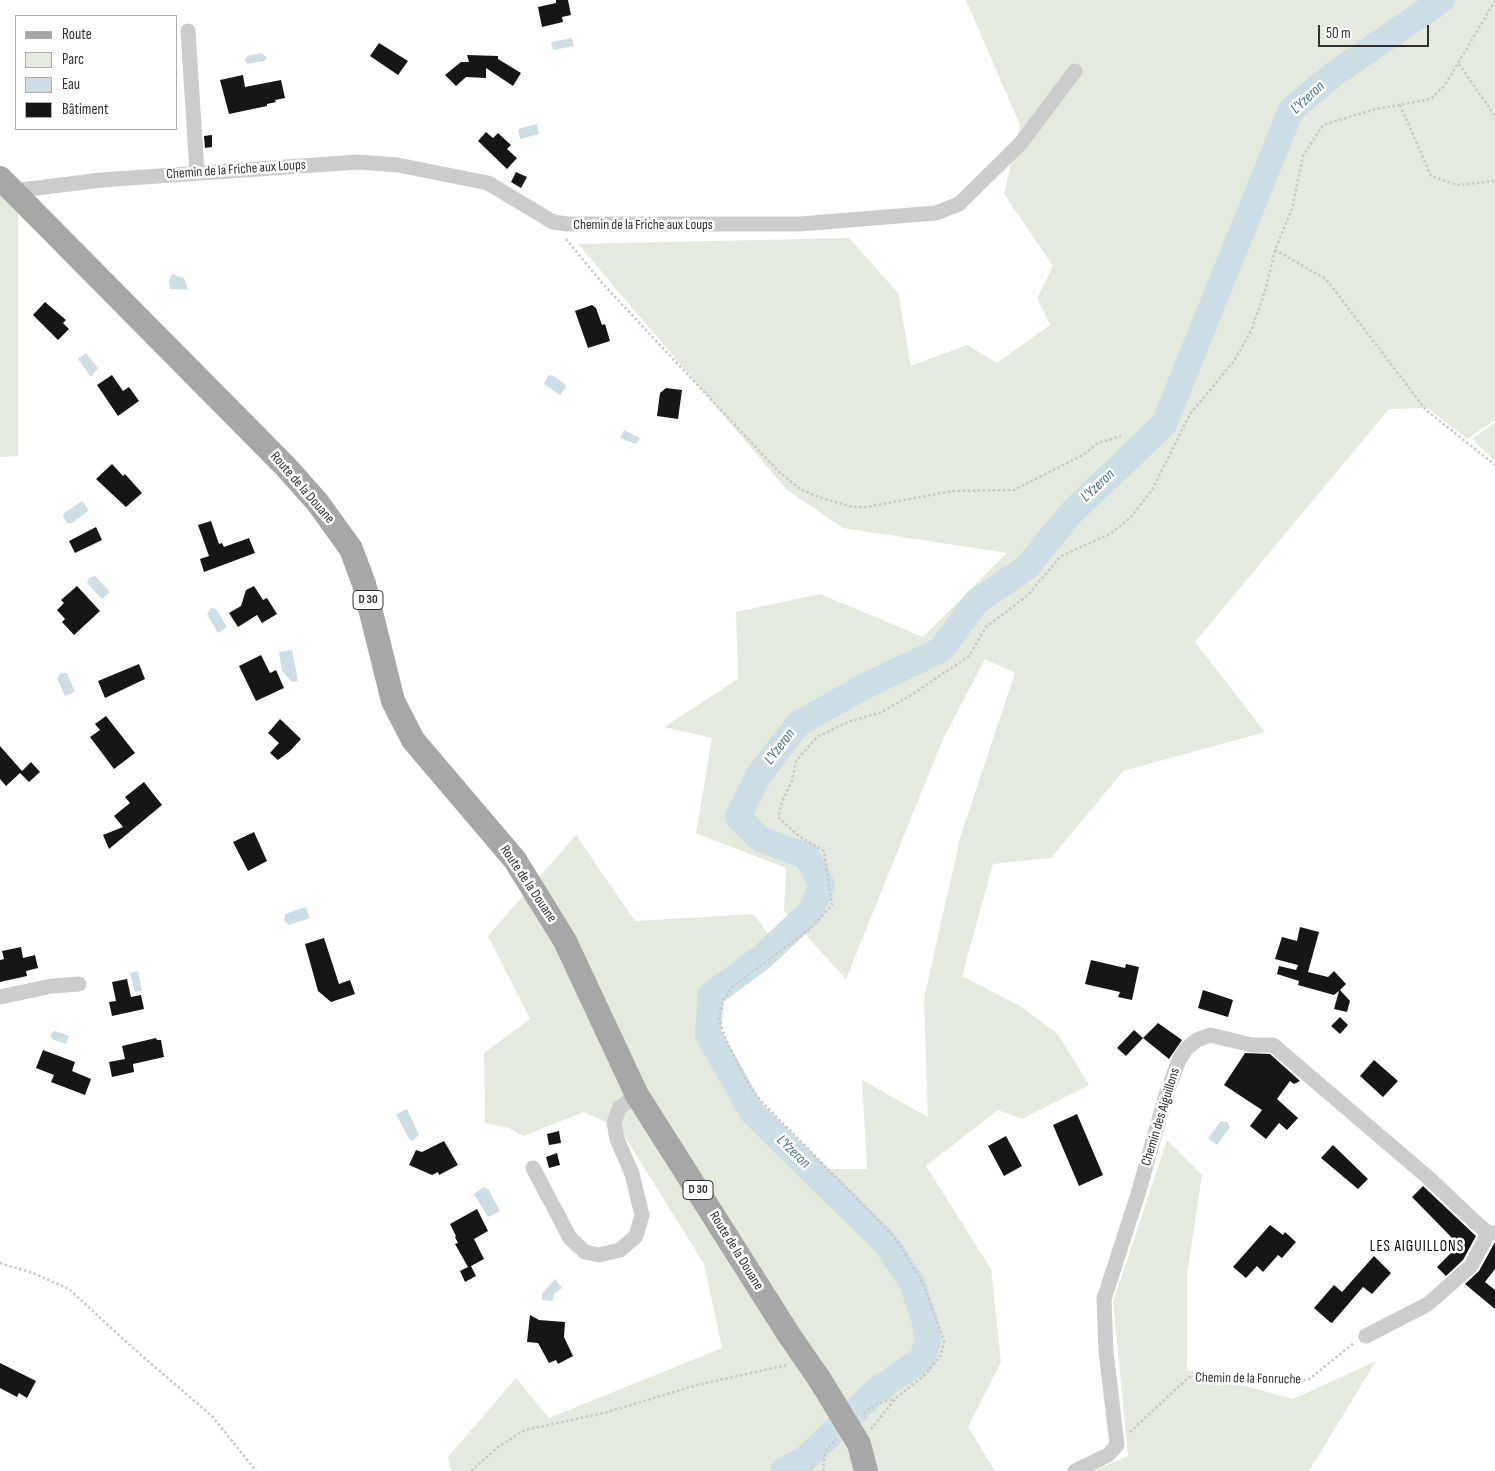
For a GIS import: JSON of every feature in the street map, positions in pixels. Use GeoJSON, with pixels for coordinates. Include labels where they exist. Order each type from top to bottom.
{"type":"FeatureCollection","features":[{"type":"Feature","properties":{"kind":"main road","name":"Route de la Douane"},"geometry":{"type":"LineString","coordinates":[[6,185],[287,468],[318,502],[352,549],[364,584],[393,701],[413,740],[520,868],[565,941],[637,1095],[859,1444],[866,1471]]}},
{"type":"Feature","properties":{"kind":"street"},"geometry":{"type":"LineString","coordinates":[[188,31],[197,173]]}},
{"type":"Feature","properties":{"kind":"street","name":"Chemin de la Friche aux Loups"},"geometry":{"type":"LineString","coordinates":[[6,185],[358,162],[398,165],[488,184],[553,222],[594,226],[800,224],[936,214],[959,204],[1021,143],[1075,71]]}},
{"type":"Feature","properties":{"kind":"street"},"geometry":{"type":"LineString","coordinates":[[0,997],[52,986],[79,984]]}},
{"type":"Feature","properties":{"kind":"street","name":"Chemin des Aiguillons"},"geometry":{"type":"LineString","coordinates":[[1117,1445],[1106,1351],[1104,1299],[1169,1086],[1179,1060],[1186,1049],[1197,1040],[1210,1035],[1252,1045],[1272,1045],[1492,1233]]}},
{"type":"Feature","properties":{"kind":"street"},"geometry":{"type":"LineString","coordinates":[[533,1168],[570,1238],[585,1252],[599,1255],[620,1250],[636,1236],[642,1215],[632,1174],[617,1139],[614,1123],[619,1108],[637,1095]]}},
{"type":"Feature","properties":{"kind":"street"},"geometry":{"type":"LineString","coordinates":[[1366,1336],[1428,1304],[1472,1266],[1492,1233]]}},
{"type":"Feature","properties":{"kind":"street"},"geometry":{"type":"LineString","coordinates":[[1075,1471],[1108,1456],[1117,1445]]}},
{"type":"Feature","properties":{"kind":"path"},"geometry":{"type":"LineString","coordinates":[[863,1432],[870,1430],[896,1398],[937,1363],[944,1341],[924,1286],[900,1245],[823,1162],[760,1100],[748,1084],[726,1040],[719,1019],[723,1001],[732,987],[811,928],[832,906],[824,851],[800,837],[778,817],[782,802],[792,781],[796,762],[816,737],[848,722],[882,712],[913,694],[969,656],[986,627],[1027,596],[1061,556],[1110,534],[1131,517],[1152,490],[1190,414],[1234,361],[1251,331],[1266,288],[1274,250],[1292,209],[1303,156],[1323,125],[1348,116],[1430,99],[1445,85],[1459,64],[1495,1]]}},
{"type":"Feature","properties":{"kind":"path"},"geometry":{"type":"LineString","coordinates":[[1459,64],[1495,116]]}},
{"type":"Feature","properties":{"kind":"path"},"geometry":{"type":"LineString","coordinates":[[1400,105],[1431,176],[1456,185],[1495,181]]}},
{"type":"Feature","properties":{"kind":"path"},"geometry":{"type":"LineString","coordinates":[[553,222],[602,284],[756,449],[800,489],[824,499],[853,507],[866,508],[953,491],[1014,490],[1082,454],[1098,443],[1121,436]]}},
{"type":"Feature","properties":{"kind":"path"},"geometry":{"type":"LineString","coordinates":[[1274,250],[1326,279],[1426,410],[1495,465]]}},
{"type":"Feature","properties":{"kind":"path"},"geometry":{"type":"LineString","coordinates":[[0,1263],[33,1272],[69,1289],[133,1348],[213,1417],[256,1471]]}},
{"type":"Feature","properties":{"kind":"path","name":"Chemin de la Fonruche"},"geometry":{"type":"LineString","coordinates":[[1117,1445],[1189,1377],[1308,1380],[1345,1348],[1366,1336]]}},
{"type":"Feature","properties":{"kind":"path"},"geometry":{"type":"LineString","coordinates":[[471,1471],[498,1446],[525,1430],[604,1413],[679,1390],[806,1360]]}},
{"type":"Feature","properties":{"kind":"green space"},"geometry":{"type":"Polygon","coordinates":[[[966,0],[1495,0],[1495,420],[1467,439],[1428,408],[1389,409],[1195,642],[1265,732],[1123,771],[1051,858],[993,864],[962,976],[1020,1006],[1058,1034],[1089,1085],[1022,1119],[998,1110],[926,1166],[991,1269],[1001,1362],[968,1427],[995,1471],[451,1471],[448,1457],[516,1378],[549,1418],[722,1348],[704,1264],[620,1129],[584,1112],[523,1136],[509,1128],[485,1123],[484,1053],[530,1019],[488,936],[576,835],[635,921],[754,914],[783,956],[718,998],[714,1032],[756,1104],[818,1169],[867,1169],[862,1080],[928,1117],[924,999],[960,838],[1015,673],[985,659],[943,739],[846,979],[784,911],[786,868],[696,833],[712,738],[664,727],[738,679],[736,612],[820,594],[923,637],[1007,553],[843,528],[787,490],[578,244],[849,238],[898,293],[911,366],[967,345],[997,363],[1050,325],[1037,298],[1053,266],[1004,194],[1020,125],[966,0]]]}},
{"type":"Feature","properties":{"kind":"green space"},"geometry":{"type":"Polygon","coordinates":[[[0,192],[18,210],[18,456],[0,457],[0,192]]]}},
{"type":"Feature","properties":{"kind":"green space"},"geometry":{"type":"Polygon","coordinates":[[[1495,422],[1495,461],[1472,439],[1495,422]]]}},
{"type":"Feature","properties":{"kind":"green space"},"geometry":{"type":"Polygon","coordinates":[[[1167,1140],[1202,1175],[1187,1275],[1187,1370],[1293,1399],[1376,1361],[1309,1471],[1093,1471],[1128,1456],[1113,1302],[1167,1140]]]}},
{"type":"Feature","properties":{"kind":"water"},"geometry":{"type":"Polygon","coordinates":[[[572,38],[574,46],[553,50],[551,42],[572,38]]]}},
{"type":"Feature","properties":{"kind":"water"},"geometry":{"type":"Polygon","coordinates":[[[262,53],[267,58],[264,61],[247,64],[245,60],[247,56],[262,53]]]}},
{"type":"Feature","properties":{"kind":"water"},"geometry":{"type":"Polygon","coordinates":[[[537,124],[539,134],[520,139],[518,129],[537,124]]]}},
{"type":"Feature","properties":{"kind":"water"},"geometry":{"type":"Polygon","coordinates":[[[172,274],[184,278],[188,290],[170,289],[169,281],[172,274]]]}},
{"type":"Feature","properties":{"kind":"water"},"geometry":{"type":"Polygon","coordinates":[[[86,353],[98,368],[91,377],[78,359],[86,353]]]}},
{"type":"Feature","properties":{"kind":"water"},"geometry":{"type":"Polygon","coordinates":[[[552,375],[565,384],[566,388],[560,395],[544,384],[548,376],[552,375]]]}},
{"type":"Feature","properties":{"kind":"water"},"geometry":{"type":"Polygon","coordinates":[[[624,430],[640,438],[636,444],[620,438],[624,430]]]}},
{"type":"Feature","properties":{"kind":"water"},"geometry":{"type":"Polygon","coordinates":[[[82,501],[88,509],[87,512],[72,523],[67,523],[63,516],[64,513],[82,501]]]}},
{"type":"Feature","properties":{"kind":"water"},"geometry":{"type":"Polygon","coordinates":[[[95,576],[110,592],[102,599],[87,583],[89,578],[95,576]]]}},
{"type":"Feature","properties":{"kind":"water"},"geometry":{"type":"Polygon","coordinates":[[[211,608],[216,609],[227,627],[218,633],[207,614],[211,608]]]}},
{"type":"Feature","properties":{"kind":"water"},"geometry":{"type":"Polygon","coordinates":[[[292,650],[298,681],[292,682],[282,671],[279,652],[292,650]]]}},
{"type":"Feature","properties":{"kind":"water"},"geometry":{"type":"Polygon","coordinates":[[[61,673],[67,673],[75,692],[65,696],[57,678],[61,673]]]}},
{"type":"Feature","properties":{"kind":"water"},"geometry":{"type":"Polygon","coordinates":[[[306,907],[310,918],[289,925],[284,921],[285,914],[306,907]]]}},
{"type":"Feature","properties":{"kind":"water"},"geometry":{"type":"Polygon","coordinates":[[[138,971],[142,991],[135,992],[130,973],[138,971]]]}},
{"type":"Feature","properties":{"kind":"water"},"geometry":{"type":"Polygon","coordinates":[[[55,1031],[69,1036],[66,1044],[52,1039],[50,1034],[55,1031]]]}},
{"type":"Feature","properties":{"kind":"water"},"geometry":{"type":"Polygon","coordinates":[[[407,1109],[419,1135],[413,1141],[409,1139],[396,1114],[407,1109]]]}},
{"type":"Feature","properties":{"kind":"water"},"geometry":{"type":"Polygon","coordinates":[[[1221,1121],[1227,1122],[1230,1127],[1217,1145],[1208,1138],[1221,1121]]]}},
{"type":"Feature","properties":{"kind":"water"},"geometry":{"type":"Polygon","coordinates":[[[484,1187],[489,1190],[500,1211],[488,1217],[474,1194],[484,1187]]]}},
{"type":"Feature","properties":{"kind":"water"},"geometry":{"type":"Polygon","coordinates":[[[555,1279],[562,1288],[554,1294],[553,1301],[542,1300],[542,1294],[555,1279]]]}},
{"type":"Feature","properties":{"kind":"building"},"geometry":{"type":"Polygon","coordinates":[[[556,0],[568,0],[571,15],[562,17],[563,22],[542,27],[538,7],[556,3],[556,0]]]}},
{"type":"Feature","properties":{"kind":"building"},"geometry":{"type":"Polygon","coordinates":[[[379,43],[408,61],[398,75],[370,56],[379,43]]]}},
{"type":"Feature","properties":{"kind":"building"},"geometry":{"type":"Polygon","coordinates":[[[467,55],[498,56],[498,59],[521,73],[513,86],[486,68],[486,78],[466,77],[456,86],[445,75],[461,62],[469,62],[467,55]]]}},
{"type":"Feature","properties":{"kind":"building"},"geometry":{"type":"Polygon","coordinates":[[[243,75],[245,87],[281,80],[285,98],[275,100],[276,102],[267,104],[267,106],[229,114],[220,80],[243,75]]]}},
{"type":"Feature","properties":{"kind":"building"},"geometry":{"type":"Polygon","coordinates":[[[486,132],[493,138],[498,133],[511,145],[507,149],[517,158],[507,169],[478,141],[486,132]]]}},
{"type":"Feature","properties":{"kind":"building"},"geometry":{"type":"Polygon","coordinates":[[[212,135],[212,147],[205,148],[204,136],[212,135]]]}},
{"type":"Feature","properties":{"kind":"building"},"geometry":{"type":"Polygon","coordinates":[[[516,172],[527,177],[521,188],[511,182],[516,172]]]}},
{"type":"Feature","properties":{"kind":"building"},"geometry":{"type":"Polygon","coordinates":[[[45,302],[66,320],[63,323],[69,329],[58,340],[33,315],[45,302]]]}},
{"type":"Feature","properties":{"kind":"building"},"geometry":{"type":"Polygon","coordinates":[[[592,305],[596,308],[602,325],[605,324],[610,341],[588,348],[575,311],[592,305]]]}},
{"type":"Feature","properties":{"kind":"building"},"geometry":{"type":"Polygon","coordinates":[[[112,375],[123,391],[129,387],[139,401],[118,416],[97,385],[112,375]]]}},
{"type":"Feature","properties":{"kind":"building"},"geometry":{"type":"Polygon","coordinates":[[[666,388],[682,390],[678,419],[657,416],[660,393],[666,388]]]}},
{"type":"Feature","properties":{"kind":"building"},"geometry":{"type":"Polygon","coordinates":[[[112,464],[123,476],[125,474],[142,493],[126,507],[96,479],[112,464]]]}},
{"type":"Feature","properties":{"kind":"building"},"geometry":{"type":"Polygon","coordinates":[[[211,521],[219,544],[222,543],[224,547],[249,538],[255,553],[204,572],[200,559],[209,556],[198,525],[211,521]]]}},
{"type":"Feature","properties":{"kind":"building"},"geometry":{"type":"Polygon","coordinates":[[[96,527],[102,540],[75,553],[69,541],[96,527]]]}},
{"type":"Feature","properties":{"kind":"building"},"geometry":{"type":"Polygon","coordinates":[[[77,586],[100,611],[74,635],[62,622],[65,619],[57,610],[64,603],[61,600],[77,586]]]}},
{"type":"Feature","properties":{"kind":"building"},"geometry":{"type":"Polygon","coordinates":[[[254,586],[263,600],[267,598],[277,614],[262,623],[257,615],[238,627],[229,613],[241,606],[246,590],[254,586]]]}},
{"type":"Feature","properties":{"kind":"building"},"geometry":{"type":"Polygon","coordinates":[[[261,655],[270,673],[276,670],[284,688],[256,701],[239,666],[261,655]]]}},
{"type":"Feature","properties":{"kind":"building"},"geometry":{"type":"Polygon","coordinates":[[[139,664],[145,679],[105,698],[98,681],[139,664]]]}},
{"type":"Feature","properties":{"kind":"building"},"geometry":{"type":"Polygon","coordinates":[[[106,716],[135,753],[114,769],[90,737],[100,730],[95,724],[106,716]]]}},
{"type":"Feature","properties":{"kind":"building"},"geometry":{"type":"Polygon","coordinates":[[[280,719],[301,739],[278,760],[270,753],[279,743],[268,733],[280,719]]]}},
{"type":"Feature","properties":{"kind":"building"},"geometry":{"type":"Polygon","coordinates":[[[0,746],[22,771],[31,762],[40,772],[29,782],[20,773],[6,786],[0,779],[0,746]]]}},
{"type":"Feature","properties":{"kind":"building"},"geometry":{"type":"Polygon","coordinates":[[[144,782],[162,805],[109,849],[103,835],[123,827],[114,816],[130,803],[125,797],[144,782]]]}},
{"type":"Feature","properties":{"kind":"building"},"geometry":{"type":"Polygon","coordinates":[[[254,832],[267,861],[248,871],[233,842],[254,832]]]}},
{"type":"Feature","properties":{"kind":"building"},"geometry":{"type":"Polygon","coordinates":[[[1300,927],[1319,932],[1308,972],[1328,977],[1334,971],[1346,984],[1340,990],[1350,1001],[1347,1012],[1334,1009],[1339,991],[1334,995],[1298,985],[1299,981],[1277,974],[1279,966],[1296,970],[1298,965],[1275,959],[1282,937],[1297,941],[1300,927]]]}},
{"type":"Feature","properties":{"kind":"building"},"geometry":{"type":"Polygon","coordinates":[[[324,938],[339,984],[350,980],[355,994],[331,1002],[318,991],[305,944],[324,938]]]}},
{"type":"Feature","properties":{"kind":"building"},"geometry":{"type":"Polygon","coordinates":[[[21,947],[23,958],[35,955],[38,968],[26,971],[27,976],[0,982],[0,960],[4,959],[2,951],[21,947]]]}},
{"type":"Feature","properties":{"kind":"building"},"geometry":{"type":"Polygon","coordinates":[[[1091,960],[1125,968],[1126,964],[1139,967],[1132,1000],[1118,997],[1120,992],[1085,984],[1091,960]]]}},
{"type":"Feature","properties":{"kind":"building"},"geometry":{"type":"Polygon","coordinates":[[[127,979],[131,997],[141,995],[144,1009],[112,1016],[109,1002],[116,1001],[112,982],[127,979]]]}},
{"type":"Feature","properties":{"kind":"building"},"geometry":{"type":"Polygon","coordinates":[[[1203,990],[1233,1000],[1228,1017],[1198,1008],[1203,990]]]}},
{"type":"Feature","properties":{"kind":"building"},"geometry":{"type":"Polygon","coordinates":[[[1340,1017],[1348,1025],[1340,1034],[1331,1026],[1340,1017]]]}},
{"type":"Feature","properties":{"kind":"building"},"geometry":{"type":"Polygon","coordinates":[[[1158,1023],[1182,1040],[1169,1059],[1143,1038],[1158,1023]]]}},
{"type":"Feature","properties":{"kind":"building"},"geometry":{"type":"Polygon","coordinates":[[[1134,1030],[1143,1038],[1126,1056],[1117,1048],[1134,1030]]]}},
{"type":"Feature","properties":{"kind":"building"},"geometry":{"type":"Polygon","coordinates":[[[156,1038],[161,1040],[164,1057],[133,1064],[134,1072],[112,1077],[109,1062],[125,1059],[122,1046],[156,1038]]]}},
{"type":"Feature","properties":{"kind":"building"},"geometry":{"type":"Polygon","coordinates":[[[43,1050],[75,1062],[72,1071],[91,1079],[85,1095],[51,1082],[54,1075],[36,1068],[43,1050]]]}},
{"type":"Feature","properties":{"kind":"building"},"geometry":{"type":"Polygon","coordinates":[[[1245,1053],[1270,1054],[1300,1081],[1294,1084],[1290,1081],[1277,1099],[1298,1118],[1287,1130],[1279,1123],[1266,1139],[1250,1126],[1262,1110],[1224,1085],[1245,1053]]]}},
{"type":"Feature","properties":{"kind":"building"},"geometry":{"type":"Polygon","coordinates":[[[1374,1060],[1398,1081],[1383,1097],[1360,1076],[1374,1060]]]}},
{"type":"Feature","properties":{"kind":"building"},"geometry":{"type":"Polygon","coordinates":[[[1077,1114],[1103,1175],[1079,1186],[1053,1125],[1077,1114]]]}},
{"type":"Feature","properties":{"kind":"building"},"geometry":{"type":"Polygon","coordinates":[[[559,1131],[561,1143],[549,1145],[547,1134],[559,1131]]]}},
{"type":"Feature","properties":{"kind":"building"},"geometry":{"type":"Polygon","coordinates":[[[1006,1136],[1022,1166],[1004,1176],[988,1146],[1006,1136]]]}},
{"type":"Feature","properties":{"kind":"building"},"geometry":{"type":"Polygon","coordinates":[[[444,1141],[458,1165],[439,1175],[438,1172],[432,1175],[409,1165],[416,1150],[422,1152],[444,1141]]]}},
{"type":"Feature","properties":{"kind":"building"},"geometry":{"type":"Polygon","coordinates":[[[1333,1145],[1368,1179],[1358,1189],[1321,1158],[1333,1145]]]}},
{"type":"Feature","properties":{"kind":"building"},"geometry":{"type":"Polygon","coordinates":[[[557,1153],[560,1165],[549,1168],[546,1157],[557,1153]]]}},
{"type":"Feature","properties":{"kind":"building"},"geometry":{"type":"Polygon","coordinates":[[[1423,1186],[1476,1236],[1463,1260],[1446,1276],[1437,1267],[1459,1245],[1412,1197],[1423,1186]]]}},
{"type":"Feature","properties":{"kind":"building"},"geometry":{"type":"Polygon","coordinates":[[[477,1209],[488,1231],[474,1239],[484,1259],[471,1266],[476,1276],[465,1282],[460,1271],[468,1267],[455,1244],[458,1243],[450,1224],[477,1209]]]}},
{"type":"Feature","properties":{"kind":"building"},"geometry":{"type":"Polygon","coordinates":[[[1270,1225],[1283,1235],[1285,1232],[1296,1242],[1282,1258],[1278,1255],[1263,1272],[1257,1266],[1246,1278],[1233,1267],[1270,1225]]]}},
{"type":"Feature","properties":{"kind":"building"},"geometry":{"type":"Polygon","coordinates":[[[1495,1242],[1495,1269],[1485,1282],[1495,1290],[1495,1309],[1465,1284],[1479,1271],[1495,1242]]]}},
{"type":"Feature","properties":{"kind":"building"},"geometry":{"type":"Polygon","coordinates":[[[1374,1256],[1391,1273],[1372,1294],[1363,1287],[1332,1323],[1314,1308],[1334,1285],[1342,1292],[1374,1256]]]}},
{"type":"Feature","properties":{"kind":"building"},"geometry":{"type":"Polygon","coordinates":[[[530,1315],[539,1320],[565,1322],[564,1337],[573,1356],[558,1364],[556,1360],[549,1363],[538,1343],[527,1342],[530,1315]]]}},
{"type":"Feature","properties":{"kind":"building"},"geometry":{"type":"Polygon","coordinates":[[[0,1363],[36,1381],[27,1398],[19,1393],[17,1397],[0,1388],[0,1363]]]}},
{"type":"Feature","properties":{"kind":"waterway","name":"L'Yzeron"},"geometry":{"type":"LineString","coordinates":[[783,1471],[805,1459],[876,1391],[922,1359],[928,1341],[925,1322],[912,1283],[886,1244],[752,1112],[708,1034],[711,995],[762,957],[810,912],[822,885],[807,856],[761,840],[738,817],[759,775],[798,724],[865,686],[941,650],[976,602],[1026,568],[1072,512],[1164,424],[1291,110],[1334,74],[1442,0]]}},
{"type":"Feature","properties":{"kind":"district","name":"LES AIGUILLONS"},"geometry":{"type":"Point","coordinates":[1417,1247]}}]}
